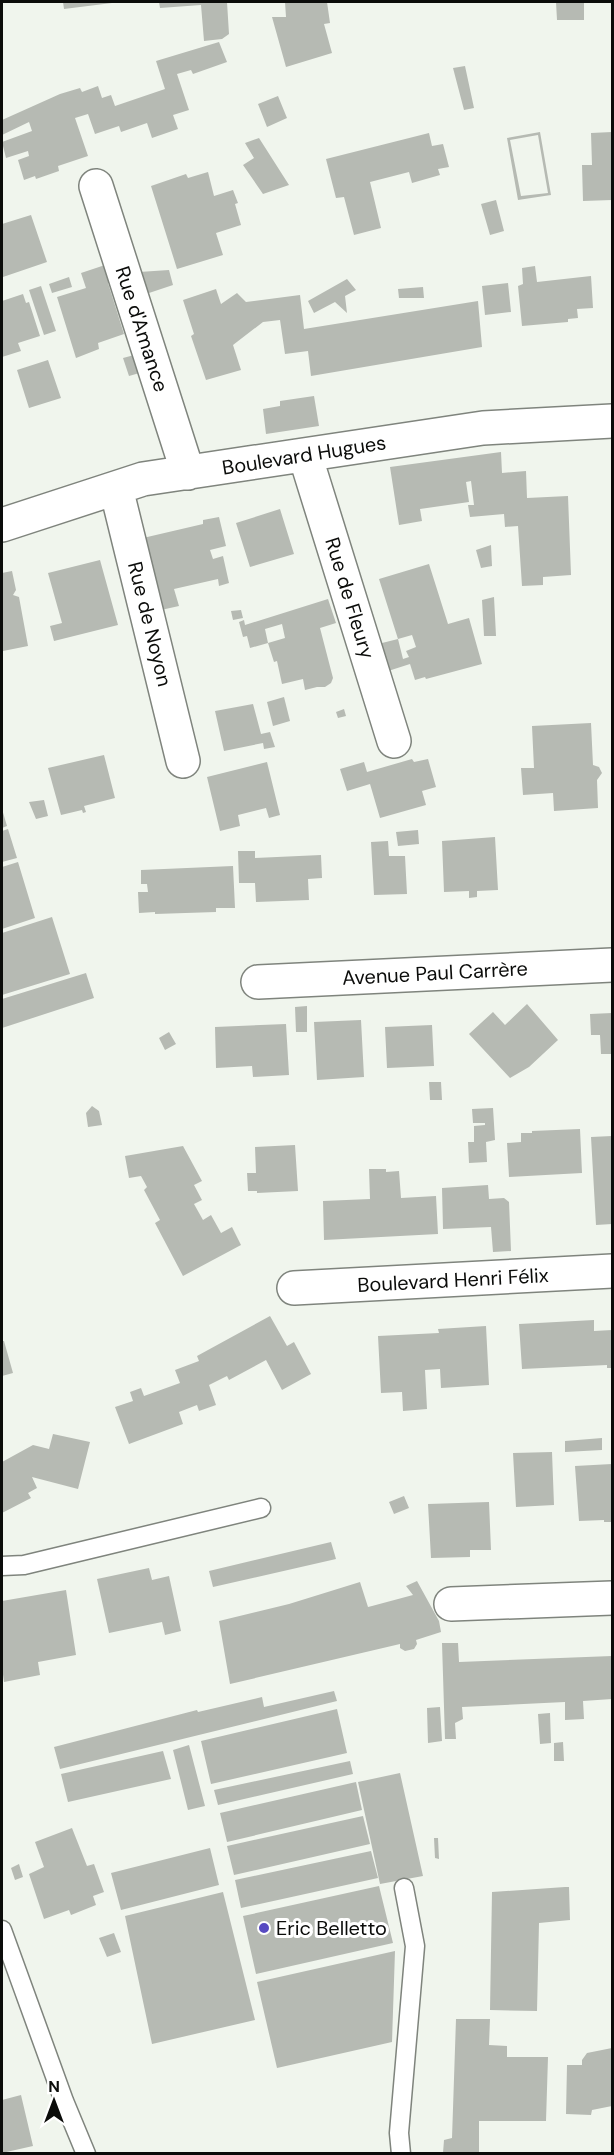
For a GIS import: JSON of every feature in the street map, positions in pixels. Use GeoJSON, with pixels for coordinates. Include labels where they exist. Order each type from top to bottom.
{"type":"FeatureCollection","features":[{"type":"Feature","properties":{"kind":"street","name":"Rue d'Amance"},"geometry":{"type":"LineString","coordinates":[[96,186],[188,473]]}},
{"type":"Feature","properties":{"kind":"street","name":"Boulevard Hugues"},"geometry":{"type":"LineString","coordinates":[[2,525],[144,479],[483,428],[612,421]]}},
{"type":"Feature","properties":{"kind":"street","name":"Rue de Fleury"},"geometry":{"type":"LineString","coordinates":[[305,455],[394,741]]}},
{"type":"Feature","properties":{"kind":"street","name":"Rue de Noyon"},"geometry":{"type":"LineString","coordinates":[[116,488],[183,761]]}},
{"type":"Feature","properties":{"kind":"street","name":"Avenue Paul Carrère"},"geometry":{"type":"LineString","coordinates":[[258,982],[612,965]]}},
{"type":"Feature","properties":{"kind":"street","name":"Boulevard Henri Félix"},"geometry":{"type":"LineString","coordinates":[[294,1288],[612,1271]]}},
{"type":"Feature","properties":{"kind":"street"},"geometry":{"type":"LineString","coordinates":[[451,1604],[612,1598]]}},
{"type":"Feature","properties":{"kind":"lane"},"geometry":{"type":"LineString","coordinates":[[2,1566],[24,1565],[261,1508]]}},
{"type":"Feature","properties":{"kind":"lane"},"geometry":{"type":"LineString","coordinates":[[400,2154],[399,2133],[415,1946],[404,1888]]}},
{"type":"Feature","properties":{"kind":"lane"},"geometry":{"type":"LineString","coordinates":[[2,1930],[64,2101],[86,2154]]}},
{"type":"Feature","properties":{"kind":"building"},"geometry":{"type":"Polygon","coordinates":[[[63,2],[112,2],[112,3],[64,9],[63,2]]]}},
{"type":"Feature","properties":{"kind":"building"},"geometry":{"type":"Polygon","coordinates":[[[159,2],[227,2],[229,34],[222,39],[204,41],[201,5],[160,8],[159,2]]]}},
{"type":"Feature","properties":{"kind":"building"},"geometry":{"type":"Polygon","coordinates":[[[285,2],[327,2],[330,23],[324,24],[332,53],[286,67],[272,17],[286,17],[285,2]]]}},
{"type":"Feature","properties":{"kind":"building"},"geometry":{"type":"Polygon","coordinates":[[[556,2],[584,2],[584,20],[557,20],[556,2]]]}},
{"type":"Feature","properties":{"kind":"building"},"geometry":{"type":"Polygon","coordinates":[[[219,42],[227,62],[193,74],[191,70],[177,74],[189,110],[173,115],[178,129],[152,138],[147,123],[121,132],[119,126],[95,134],[88,114],[75,118],[88,156],[58,166],[59,171],[36,179],[35,176],[24,180],[18,160],[29,156],[28,151],[6,158],[2,142],[32,131],[29,122],[2,135],[2,120],[60,94],[80,88],[82,92],[98,86],[102,98],[111,95],[115,106],[165,89],[156,61],[219,42]]]}},
{"type":"Feature","properties":{"kind":"building"},"geometry":{"type":"Polygon","coordinates":[[[465,66],[474,108],[464,110],[453,68],[465,66]]]}},
{"type":"Feature","properties":{"kind":"building"},"geometry":{"type":"Polygon","coordinates":[[[278,96],[287,118],[267,127],[258,104],[278,96]]]}},
{"type":"Feature","properties":{"kind":"building"},"geometry":{"type":"Polygon","coordinates":[[[540,132],[551,195],[518,200],[507,138],[540,132]],[[538,135],[510,140],[521,196],[548,193],[538,135]]]}},
{"type":"Feature","properties":{"kind":"building"},"geometry":{"type":"Polygon","coordinates":[[[612,132],[612,200],[583,201],[582,165],[592,165],[591,133],[612,132]]]}},
{"type":"Feature","properties":{"kind":"building"},"geometry":{"type":"Polygon","coordinates":[[[429,133],[432,146],[443,144],[449,167],[438,169],[440,175],[412,183],[409,172],[370,182],[381,228],[354,235],[344,197],[336,198],[326,159],[429,133]]]}},
{"type":"Feature","properties":{"kind":"building"},"geometry":{"type":"Polygon","coordinates":[[[259,138],[289,185],[263,194],[243,165],[254,158],[245,143],[259,138]]]}},
{"type":"Feature","properties":{"kind":"building"},"geometry":{"type":"Polygon","coordinates":[[[208,172],[214,196],[233,190],[238,203],[235,204],[241,225],[216,233],[223,255],[177,269],[151,186],[186,174],[188,178],[208,172]]]}},
{"type":"Feature","properties":{"kind":"building"},"geometry":{"type":"Polygon","coordinates":[[[496,200],[504,231],[490,235],[481,204],[496,200]]]}},
{"type":"Feature","properties":{"kind":"building"},"geometry":{"type":"Polygon","coordinates":[[[31,215],[47,262],[3,277],[2,224],[31,215]]]}},
{"type":"Feature","properties":{"kind":"building"},"geometry":{"type":"Polygon","coordinates":[[[108,264],[114,282],[108,283],[124,334],[98,343],[99,349],[76,358],[57,297],[86,288],[81,273],[108,264]]]}},
{"type":"Feature","properties":{"kind":"building"},"geometry":{"type":"Polygon","coordinates":[[[535,266],[537,282],[591,276],[593,308],[577,309],[578,318],[568,319],[568,322],[522,326],[518,286],[523,284],[522,268],[535,266]]]}},
{"type":"Feature","properties":{"kind":"building"},"geometry":{"type":"Polygon","coordinates":[[[169,270],[173,285],[146,294],[139,272],[169,270]]]}},
{"type":"Feature","properties":{"kind":"building"},"geometry":{"type":"Polygon","coordinates":[[[69,277],[72,287],[52,293],[49,284],[69,277]]]}},
{"type":"Feature","properties":{"kind":"building"},"geometry":{"type":"Polygon","coordinates":[[[347,279],[356,290],[345,296],[347,313],[335,302],[314,313],[308,301],[347,279]]]}},
{"type":"Feature","properties":{"kind":"building"},"geometry":{"type":"Polygon","coordinates":[[[508,283],[511,312],[485,315],[482,286],[508,283]]]}},
{"type":"Feature","properties":{"kind":"building"},"geometry":{"type":"Polygon","coordinates":[[[41,286],[56,331],[44,335],[29,290],[41,286]]]}},
{"type":"Feature","properties":{"kind":"building"},"geometry":{"type":"Polygon","coordinates":[[[423,287],[424,298],[399,298],[398,289],[423,287]]]}},
{"type":"Feature","properties":{"kind":"building"},"geometry":{"type":"Polygon","coordinates":[[[216,289],[221,304],[237,293],[246,302],[300,295],[304,329],[478,301],[482,347],[311,376],[308,351],[285,354],[280,320],[263,322],[233,345],[241,370],[206,380],[191,336],[194,334],[183,300],[216,289]]]}},
{"type":"Feature","properties":{"kind":"building"},"geometry":{"type":"Polygon","coordinates":[[[23,294],[26,303],[29,302],[40,336],[18,343],[21,351],[2,357],[2,301],[23,294]]]}},
{"type":"Feature","properties":{"kind":"building"},"geometry":{"type":"Polygon","coordinates":[[[138,354],[143,372],[129,376],[123,358],[138,354]]]}},
{"type":"Feature","properties":{"kind":"building"},"geometry":{"type":"Polygon","coordinates":[[[48,360],[61,398],[29,408],[17,370],[48,360]]]}},
{"type":"Feature","properties":{"kind":"building"},"geometry":{"type":"Polygon","coordinates":[[[314,396],[319,426],[266,434],[263,409],[280,406],[280,401],[314,396]]]}},
{"type":"Feature","properties":{"kind":"building"},"geometry":{"type":"Polygon","coordinates":[[[501,452],[502,473],[526,471],[527,498],[568,496],[571,575],[543,577],[543,585],[522,586],[518,526],[505,527],[504,514],[470,517],[468,505],[474,505],[471,481],[466,482],[469,502],[420,509],[422,521],[399,525],[390,467],[501,452]]]}},
{"type":"Feature","properties":{"kind":"building"},"geometry":{"type":"Polygon","coordinates":[[[280,509],[294,554],[250,567],[236,523],[280,509]]]}},
{"type":"Feature","properties":{"kind":"building"},"geometry":{"type":"Polygon","coordinates":[[[219,517],[226,546],[210,550],[213,559],[223,556],[229,583],[219,586],[218,579],[174,589],[179,606],[161,610],[143,538],[203,524],[203,520],[219,517]]]}},
{"type":"Feature","properties":{"kind":"building"},"geometry":{"type":"Polygon","coordinates":[[[491,545],[492,566],[481,568],[476,550],[491,545]]]}},
{"type":"Feature","properties":{"kind":"building"},"geometry":{"type":"Polygon","coordinates":[[[100,560],[118,625],[54,641],[50,626],[62,623],[48,573],[100,560]]]}},
{"type":"Feature","properties":{"kind":"building"},"geometry":{"type":"Polygon","coordinates":[[[429,564],[448,624],[469,618],[482,664],[415,680],[410,664],[385,672],[378,644],[398,639],[379,579],[429,564]],[[412,635],[398,639],[403,659],[409,657],[406,651],[416,647],[412,635]]]}},
{"type":"Feature","properties":{"kind":"building"},"geometry":{"type":"Polygon","coordinates":[[[12,571],[16,590],[13,595],[19,597],[28,646],[3,651],[2,573],[12,571]]]}},
{"type":"Feature","properties":{"kind":"building"},"geometry":{"type":"Polygon","coordinates":[[[494,597],[496,636],[484,636],[482,600],[494,597]]]}},
{"type":"Feature","properties":{"kind":"building"},"geometry":{"type":"Polygon","coordinates":[[[328,599],[336,623],[320,628],[333,678],[331,683],[325,687],[305,690],[303,679],[282,684],[277,661],[274,662],[268,643],[250,648],[247,636],[243,637],[239,622],[244,620],[245,625],[328,599]],[[282,624],[265,629],[268,643],[285,638],[282,624]]]}},
{"type":"Feature","properties":{"kind":"building"},"geometry":{"type":"Polygon","coordinates":[[[241,610],[243,618],[233,620],[231,611],[241,610]]]}},
{"type":"Feature","properties":{"kind":"building"},"geometry":{"type":"Polygon","coordinates":[[[284,697],[290,721],[273,726],[267,702],[284,697]]]}},
{"type":"Feature","properties":{"kind":"building"},"geometry":{"type":"Polygon","coordinates":[[[253,704],[261,734],[270,732],[275,747],[264,749],[263,743],[224,751],[215,711],[253,704]]]}},
{"type":"Feature","properties":{"kind":"building"},"geometry":{"type":"Polygon","coordinates":[[[344,709],[346,716],[338,718],[336,712],[344,709]]]}},
{"type":"Feature","properties":{"kind":"building"},"geometry":{"type":"Polygon","coordinates":[[[591,723],[593,765],[599,767],[602,773],[597,780],[598,808],[554,811],[553,793],[523,795],[521,768],[534,768],[532,726],[591,723]]]}},
{"type":"Feature","properties":{"kind":"building"},"geometry":{"type":"Polygon","coordinates":[[[104,755],[115,798],[84,806],[86,812],[83,813],[82,810],[61,815],[48,768],[104,755]]]}},
{"type":"Feature","properties":{"kind":"building"},"geometry":{"type":"Polygon","coordinates":[[[412,759],[414,762],[428,759],[436,787],[422,791],[426,805],[380,818],[370,784],[347,791],[340,769],[364,762],[367,772],[412,759]]]}},
{"type":"Feature","properties":{"kind":"building"},"geometry":{"type":"Polygon","coordinates":[[[267,762],[280,815],[269,818],[266,808],[238,815],[240,826],[220,831],[207,777],[267,762]]]}},
{"type":"Feature","properties":{"kind":"building"},"geometry":{"type":"Polygon","coordinates":[[[44,800],[48,816],[36,819],[29,802],[44,800]]]}},
{"type":"Feature","properties":{"kind":"building"},"geometry":{"type":"Polygon","coordinates":[[[2,809],[7,826],[2,828],[2,809]]]}},
{"type":"Feature","properties":{"kind":"building"},"geometry":{"type":"Polygon","coordinates":[[[8,829],[17,858],[2,862],[2,831],[8,829]]]}},
{"type":"Feature","properties":{"kind":"building"},"geometry":{"type":"Polygon","coordinates":[[[418,830],[419,844],[398,846],[396,832],[418,830]]]}},
{"type":"Feature","properties":{"kind":"building"},"geometry":{"type":"Polygon","coordinates":[[[495,837],[498,890],[477,891],[477,897],[469,898],[469,891],[444,892],[442,841],[495,837]]]}},
{"type":"Feature","properties":{"kind":"building"},"geometry":{"type":"Polygon","coordinates":[[[388,841],[389,856],[405,856],[407,894],[374,895],[371,842],[388,841]]]}},
{"type":"Feature","properties":{"kind":"building"},"geometry":{"type":"Polygon","coordinates":[[[238,851],[255,851],[255,858],[321,855],[322,878],[308,879],[309,900],[256,902],[255,883],[239,883],[238,851]]]}},
{"type":"Feature","properties":{"kind":"building"},"geometry":{"type":"Polygon","coordinates":[[[18,862],[35,918],[2,929],[2,867],[18,862]]]}},
{"type":"Feature","properties":{"kind":"building"},"geometry":{"type":"Polygon","coordinates":[[[233,866],[235,908],[216,908],[216,912],[139,913],[138,892],[148,892],[147,884],[141,884],[141,870],[233,866]]]}},
{"type":"Feature","properties":{"kind":"building"},"geometry":{"type":"Polygon","coordinates":[[[52,917],[70,974],[2,995],[2,933],[52,917]]]}},
{"type":"Feature","properties":{"kind":"building"},"geometry":{"type":"Polygon","coordinates":[[[86,973],[94,998],[2,1028],[2,999],[86,973]]]}},
{"type":"Feature","properties":{"kind":"building"},"geometry":{"type":"Polygon","coordinates":[[[527,1004],[558,1040],[529,1067],[510,1078],[469,1034],[493,1012],[505,1025],[527,1004]]]}},
{"type":"Feature","properties":{"kind":"building"},"geometry":{"type":"Polygon","coordinates":[[[307,1006],[307,1032],[296,1032],[295,1007],[307,1006]]]}},
{"type":"Feature","properties":{"kind":"building"},"geometry":{"type":"Polygon","coordinates":[[[612,1013],[612,1054],[601,1054],[600,1035],[591,1035],[590,1014],[612,1013]]]}},
{"type":"Feature","properties":{"kind":"building"},"geometry":{"type":"Polygon","coordinates":[[[361,1020],[364,1077],[317,1080],[314,1022],[361,1020]]]}},
{"type":"Feature","properties":{"kind":"building"},"geometry":{"type":"Polygon","coordinates":[[[286,1024],[289,1075],[253,1077],[252,1066],[216,1068],[215,1027],[286,1024]]]}},
{"type":"Feature","properties":{"kind":"building"},"geometry":{"type":"Polygon","coordinates":[[[432,1025],[434,1066],[387,1068],[385,1027],[432,1025]]]}},
{"type":"Feature","properties":{"kind":"building"},"geometry":{"type":"Polygon","coordinates":[[[169,1032],[176,1044],[165,1050],[159,1038],[169,1032]]]}},
{"type":"Feature","properties":{"kind":"building"},"geometry":{"type":"Polygon","coordinates":[[[429,1082],[441,1082],[442,1100],[430,1100],[429,1082]]]}},
{"type":"Feature","properties":{"kind":"building"},"geometry":{"type":"Polygon","coordinates":[[[92,1106],[99,1111],[102,1125],[88,1127],[86,1113],[92,1106]]]}},
{"type":"Feature","properties":{"kind":"building"},"geometry":{"type":"Polygon","coordinates":[[[493,1108],[495,1140],[486,1142],[487,1162],[469,1163],[468,1142],[474,1142],[474,1126],[485,1125],[485,1123],[473,1123],[472,1109],[493,1108]]]}},
{"type":"Feature","properties":{"kind":"building"},"geometry":{"type":"Polygon","coordinates":[[[580,1129],[582,1173],[509,1177],[507,1143],[521,1142],[521,1133],[580,1129]]]}},
{"type":"Feature","properties":{"kind":"building"},"geometry":{"type":"Polygon","coordinates":[[[612,1136],[612,1224],[596,1225],[591,1137],[612,1136]]]}},
{"type":"Feature","properties":{"kind":"building"},"geometry":{"type":"Polygon","coordinates":[[[295,1145],[298,1191],[257,1193],[257,1191],[248,1191],[247,1173],[256,1173],[255,1147],[295,1145]]]}},
{"type":"Feature","properties":{"kind":"building"},"geometry":{"type":"Polygon","coordinates":[[[183,1146],[202,1181],[194,1185],[202,1200],[194,1204],[203,1220],[211,1215],[221,1233],[232,1227],[241,1245],[183,1276],[155,1223],[160,1220],[144,1190],[147,1187],[141,1176],[129,1178],[125,1156],[183,1146]]]}},
{"type":"Feature","properties":{"kind":"building"},"geometry":{"type":"Polygon","coordinates":[[[369,1169],[386,1169],[386,1172],[399,1171],[401,1198],[436,1196],[438,1234],[324,1240],[323,1201],[370,1199],[369,1169]]]}},
{"type":"Feature","properties":{"kind":"building"},"geometry":{"type":"Polygon","coordinates":[[[488,1185],[489,1199],[504,1198],[509,1202],[511,1251],[493,1252],[491,1227],[443,1229],[442,1188],[488,1185]]]}},
{"type":"Feature","properties":{"kind":"building"},"geometry":{"type":"Polygon","coordinates":[[[270,1316],[287,1346],[294,1342],[311,1374],[282,1390],[266,1360],[229,1380],[227,1376],[209,1385],[216,1405],[199,1411],[197,1405],[179,1412],[183,1424],[129,1444],[115,1407],[133,1401],[130,1392],[141,1388],[144,1396],[180,1383],[175,1370],[199,1361],[197,1356],[270,1316]]]}},
{"type":"Feature","properties":{"kind":"building"},"geometry":{"type":"Polygon","coordinates":[[[594,1320],[594,1331],[612,1330],[612,1368],[607,1368],[607,1365],[522,1369],[519,1324],[594,1320]]]}},
{"type":"Feature","properties":{"kind":"building"},"geometry":{"type":"Polygon","coordinates":[[[486,1326],[489,1385],[441,1388],[440,1369],[425,1370],[427,1409],[403,1411],[402,1392],[381,1393],[378,1336],[439,1333],[438,1329],[486,1326]]]}},
{"type":"Feature","properties":{"kind":"building"},"geometry":{"type":"Polygon","coordinates":[[[2,1341],[4,1341],[13,1373],[2,1376],[2,1341]]]}},
{"type":"Feature","properties":{"kind":"building"},"geometry":{"type":"Polygon","coordinates":[[[53,1434],[90,1442],[78,1489],[32,1477],[37,1488],[28,1493],[31,1498],[2,1513],[2,1462],[33,1445],[49,1449],[53,1434]]]}},
{"type":"Feature","properties":{"kind":"building"},"geometry":{"type":"Polygon","coordinates":[[[602,1438],[602,1450],[565,1452],[565,1441],[602,1438]]]}},
{"type":"Feature","properties":{"kind":"building"},"geometry":{"type":"Polygon","coordinates":[[[552,1452],[554,1505],[516,1507],[513,1453],[552,1452]]]}},
{"type":"Feature","properties":{"kind":"building"},"geometry":{"type":"Polygon","coordinates":[[[612,1464],[612,1522],[579,1521],[575,1466],[612,1464]]]}},
{"type":"Feature","properties":{"kind":"building"},"geometry":{"type":"Polygon","coordinates":[[[404,1496],[409,1508],[394,1514],[389,1502],[404,1496]]]}},
{"type":"Feature","properties":{"kind":"building"},"geometry":{"type":"Polygon","coordinates":[[[489,1502],[491,1550],[470,1550],[470,1557],[431,1558],[428,1504],[489,1502]]]}},
{"type":"Feature","properties":{"kind":"building"},"geometry":{"type":"Polygon","coordinates":[[[331,1542],[336,1559],[213,1587],[209,1571],[331,1542]]]}},
{"type":"Feature","properties":{"kind":"building"},"geometry":{"type":"Polygon","coordinates":[[[149,1568],[152,1580],[169,1576],[181,1631],[165,1635],[162,1622],[109,1633],[97,1579],[149,1568]]]}},
{"type":"Feature","properties":{"kind":"building"},"geometry":{"type":"Polygon","coordinates":[[[417,1581],[439,1621],[441,1632],[416,1640],[417,1644],[414,1649],[405,1651],[400,1648],[400,1644],[230,1684],[219,1621],[289,1604],[360,1582],[368,1607],[413,1595],[406,1586],[417,1581]]]}},
{"type":"Feature","properties":{"kind":"building"},"geometry":{"type":"Polygon","coordinates":[[[66,1590],[76,1655],[38,1662],[40,1675],[4,1682],[2,1601],[66,1590]]]}},
{"type":"Feature","properties":{"kind":"building"},"geometry":{"type":"Polygon","coordinates":[[[442,1643],[458,1643],[459,1662],[612,1656],[612,1699],[583,1701],[584,1719],[565,1720],[565,1702],[462,1707],[463,1719],[455,1723],[456,1739],[445,1739],[442,1643]]]}},
{"type":"Feature","properties":{"kind":"building"},"geometry":{"type":"Polygon","coordinates":[[[334,1691],[337,1701],[60,1769],[54,1747],[197,1710],[198,1712],[262,1697],[264,1707],[334,1691]]]}},
{"type":"Feature","properties":{"kind":"building"},"geometry":{"type":"Polygon","coordinates":[[[440,1707],[442,1741],[428,1743],[427,1708],[440,1707]]]}},
{"type":"Feature","properties":{"kind":"building"},"geometry":{"type":"Polygon","coordinates":[[[337,1709],[347,1753],[211,1784],[201,1741],[337,1709]]]}},
{"type":"Feature","properties":{"kind":"building"},"geometry":{"type":"Polygon","coordinates":[[[550,1713],[551,1743],[540,1744],[538,1714],[550,1713]]]}},
{"type":"Feature","properties":{"kind":"building"},"geometry":{"type":"Polygon","coordinates":[[[563,1742],[564,1761],[554,1761],[554,1743],[563,1742]]]}},
{"type":"Feature","properties":{"kind":"building"},"geometry":{"type":"Polygon","coordinates":[[[189,1745],[205,1806],[188,1810],[173,1750],[189,1745]]]}},
{"type":"Feature","properties":{"kind":"building"},"geometry":{"type":"Polygon","coordinates":[[[163,1751],[171,1779],[68,1802],[61,1774],[163,1751]]]}},
{"type":"Feature","properties":{"kind":"building"},"geometry":{"type":"Polygon","coordinates":[[[350,1761],[353,1774],[218,1805],[214,1790],[350,1761]]]}},
{"type":"Feature","properties":{"kind":"building"},"geometry":{"type":"Polygon","coordinates":[[[400,1773],[423,1876],[380,1884],[358,1782],[400,1773]]]}},
{"type":"Feature","properties":{"kind":"building"},"geometry":{"type":"Polygon","coordinates":[[[356,1782],[362,1810],[227,1842],[220,1813],[356,1782]]]}},
{"type":"Feature","properties":{"kind":"building"},"geometry":{"type":"Polygon","coordinates":[[[363,1816],[370,1844],[234,1875],[227,1846],[363,1816]]]}},
{"type":"Feature","properties":{"kind":"building"},"geometry":{"type":"Polygon","coordinates":[[[72,1828],[87,1866],[94,1864],[104,1892],[93,1896],[96,1905],[71,1915],[69,1910],[44,1919],[29,1874],[44,1867],[35,1842],[72,1828]]]}},
{"type":"Feature","properties":{"kind":"building"},"geometry":{"type":"Polygon","coordinates":[[[434,1838],[438,1838],[439,1859],[435,1858],[434,1838]]]}},
{"type":"Feature","properties":{"kind":"building"},"geometry":{"type":"Polygon","coordinates":[[[210,1848],[219,1885],[121,1910],[111,1873],[210,1848]]]}},
{"type":"Feature","properties":{"kind":"building"},"geometry":{"type":"Polygon","coordinates":[[[371,1851],[378,1878],[241,1908],[235,1880],[371,1851]]]}},
{"type":"Feature","properties":{"kind":"building"},"geometry":{"type":"Polygon","coordinates":[[[19,1864],[23,1877],[15,1880],[11,1868],[19,1864]]]}},
{"type":"Feature","properties":{"kind":"building"},"geometry":{"type":"Polygon","coordinates":[[[379,1886],[393,1943],[256,1974],[243,1916],[379,1886]]]}},
{"type":"Feature","properties":{"kind":"building"},"geometry":{"type":"Polygon","coordinates":[[[569,1887],[570,1920],[539,1923],[537,2011],[490,2010],[492,1892],[569,1887]]]}},
{"type":"Feature","properties":{"kind":"building"},"geometry":{"type":"Polygon","coordinates":[[[223,1892],[255,2020],[152,2044],[125,1916],[223,1892]]]}},
{"type":"Feature","properties":{"kind":"building"},"geometry":{"type":"Polygon","coordinates":[[[114,1933],[121,1952],[107,1957],[99,1938],[114,1933]]]}},
{"type":"Feature","properties":{"kind":"building"},"geometry":{"type":"Polygon","coordinates":[[[395,1951],[392,2042],[277,2068],[257,1982],[395,1951]]]}},
{"type":"Feature","properties":{"kind":"building"},"geometry":{"type":"Polygon","coordinates":[[[456,2019],[490,2019],[489,2045],[507,2046],[507,2057],[548,2057],[546,2121],[479,2121],[479,2152],[443,2153],[444,2140],[452,2138],[456,2019]]]}},
{"type":"Feature","properties":{"kind":"building"},"geometry":{"type":"Polygon","coordinates":[[[612,2048],[612,2106],[592,2110],[591,2115],[566,2114],[567,2065],[582,2065],[582,2060],[587,2053],[612,2048]]]}},
{"type":"Feature","properties":{"kind":"building"},"geometry":{"type":"Polygon","coordinates":[[[21,2095],[33,2146],[2,2153],[2,2100],[21,2095]]]}},
{"type":"Feature","properties":{"kind":"place","name":"Eric Belletto"},"geometry":{"type":"Point","coordinates":[264,1928]}}]}
